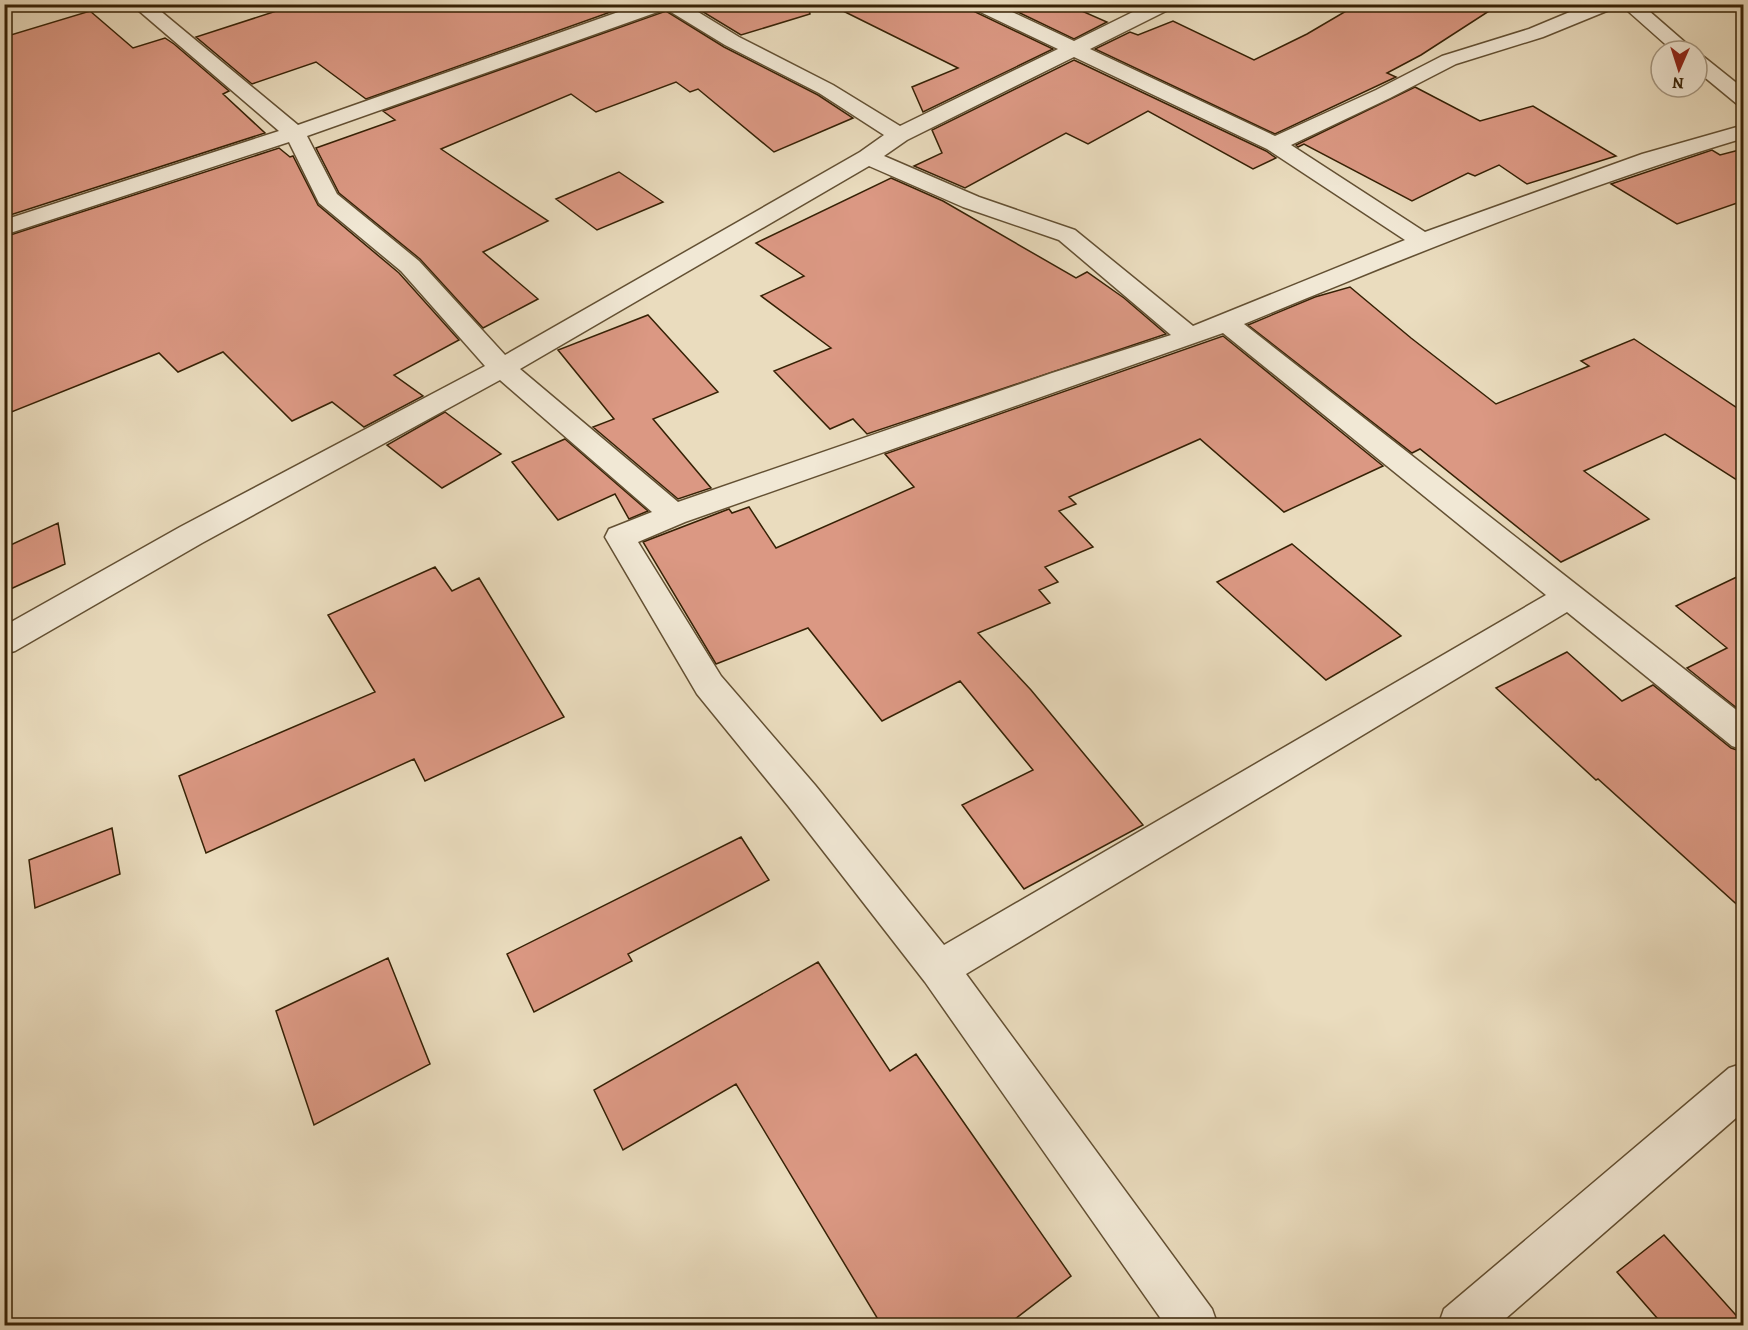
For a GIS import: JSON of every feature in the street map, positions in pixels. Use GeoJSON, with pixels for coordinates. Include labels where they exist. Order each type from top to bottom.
{"type":"FeatureCollection","features":[{"type":"Feature","properties":{"kind":"street"},"geometry":{"type":"LineString","coordinates":[[140,4],[295,133],[327,198],[410,266],[502,368],[674,515]]}},
{"type":"Feature","properties":{"kind":"street"},"geometry":{"type":"LineString","coordinates":[[4,228],[295,133],[661,4]]}},
{"type":"Feature","properties":{"kind":"street"},"geometry":{"type":"LineString","coordinates":[[671,4],[732,41],[826,88],[899,135]]}},
{"type":"Feature","properties":{"kind":"street"},"geometry":{"type":"LineString","coordinates":[[979,4],[1275,144],[1423,241]]}},
{"type":"Feature","properties":{"kind":"street"},"geometry":{"type":"LineString","coordinates":[[4,642],[191,535],[502,368],[868,157],[899,135],[1165,4]]}},
{"type":"Feature","properties":{"kind":"street"},"geometry":{"type":"LineString","coordinates":[[1275,144],[1383,94],[1449,60],[1536,33],[1607,4]]}},
{"type":"Feature","properties":{"kind":"street"},"geometry":{"type":"LineString","coordinates":[[1629,4],[1671,39]]}},
{"type":"Feature","properties":{"kind":"street"},"geometry":{"type":"LineString","coordinates":[[1709,71],[1743,100]]}},
{"type":"Feature","properties":{"kind":"street"},"geometry":{"type":"LineString","coordinates":[[1195,1326],[939,969],[802,796],[709,685],[620,537],[674,515],[1062,379],[1190,337],[1423,241],[1650,159],[1743,131]]}},
{"type":"Feature","properties":{"kind":"street"},"geometry":{"type":"LineString","coordinates":[[868,157],[971,202],[1067,235],[1190,337]]}},
{"type":"Feature","properties":{"kind":"street"},"geometry":{"type":"LineString","coordinates":[[1226,322],[1743,736]]}},
{"type":"Feature","properties":{"kind":"street"},"geometry":{"type":"LineString","coordinates":[[939,969],[1569,596]]}},
{"type":"Feature","properties":{"kind":"street"},"geometry":{"type":"LineString","coordinates":[[1461,1326],[1743,1083]]}},
{"type":"Feature","properties":{"kind":"building"},"geometry":{"type":"Polygon","coordinates":[[[298,4],[633,4],[366,99],[316,62],[252,84],[196,37],[298,4]]]}},
{"type":"Feature","properties":{"kind":"building"},"geometry":{"type":"Polygon","coordinates":[[[690,4],[808,4],[810,14],[741,35],[690,4]]]}},
{"type":"Feature","properties":{"kind":"building"},"geometry":{"type":"Polygon","coordinates":[[[829,4],[968,4],[971,10],[1053,49],[923,112],[912,87],[958,68],[829,4]]]}},
{"type":"Feature","properties":{"kind":"building"},"geometry":{"type":"Polygon","coordinates":[[[1001,4],[1066,4],[1107,22],[1074,39],[1001,4]]]}},
{"type":"Feature","properties":{"kind":"building"},"geometry":{"type":"Polygon","coordinates":[[[1358,4],[1500,4],[1421,55],[1387,73],[1396,77],[1275,134],[1095,49],[1130,32],[1138,35],[1173,21],[1254,60],[1307,34],[1358,4]]]}},
{"type":"Feature","properties":{"kind":"building"},"geometry":{"type":"Polygon","coordinates":[[[90,11],[133,48],[165,38],[174,44],[229,91],[223,94],[265,133],[4,217],[4,37],[90,11]]]}},
{"type":"Feature","properties":{"kind":"building"},"geometry":{"type":"Polygon","coordinates":[[[666,11],[724,47],[818,95],[853,118],[774,152],[698,89],[690,92],[676,82],[596,112],[571,94],[441,149],[548,221],[483,252],[538,299],[483,328],[420,259],[339,193],[316,148],[395,120],[383,111],[666,11]]]}},
{"type":"Feature","properties":{"kind":"building"},"geometry":{"type":"Polygon","coordinates":[[[1074,60],[1266,151],[1276,158],[1253,169],[1148,111],[1088,144],[1066,133],[965,188],[914,166],[942,153],[932,130],[1074,60]]]}},
{"type":"Feature","properties":{"kind":"building"},"geometry":{"type":"Polygon","coordinates":[[[1415,87],[1480,121],[1533,106],[1616,156],[1527,184],[1499,165],[1475,176],[1468,173],[1412,201],[1304,144],[1298,147],[1296,145],[1415,87]]]}},
{"type":"Feature","properties":{"kind":"building"},"geometry":{"type":"Polygon","coordinates":[[[279,148],[290,157],[293,156],[318,205],[399,273],[459,340],[394,375],[423,396],[364,427],[332,402],[292,421],[223,352],[178,372],[159,353],[4,415],[4,237],[279,148]]]}},
{"type":"Feature","properties":{"kind":"building"},"geometry":{"type":"Polygon","coordinates":[[[1743,149],[1743,201],[1677,224],[1611,184],[1712,150],[1720,155],[1743,149]]]}},
{"type":"Feature","properties":{"kind":"building"},"geometry":{"type":"Polygon","coordinates":[[[619,172],[663,202],[597,230],[556,199],[619,172]]]}},
{"type":"Feature","properties":{"kind":"building"},"geometry":{"type":"Polygon","coordinates":[[[891,178],[943,201],[1076,278],[1087,272],[1124,298],[1166,334],[867,434],[853,419],[830,429],[774,371],[831,348],[761,296],[804,276],[756,243],[891,178]]]}},
{"type":"Feature","properties":{"kind":"building"},"geometry":{"type":"Polygon","coordinates":[[[1350,287],[1496,404],[1589,366],[1581,361],[1634,339],[1743,412],[1743,484],[1665,434],[1584,471],[1649,519],[1561,562],[1420,449],[1412,453],[1248,325],[1315,297],[1350,287]]]}},
{"type":"Feature","properties":{"kind":"building"},"geometry":{"type":"Polygon","coordinates":[[[648,315],[718,392],[653,419],[711,488],[678,499],[593,427],[614,419],[558,350],[648,315]]]}},
{"type":"Feature","properties":{"kind":"building"},"geometry":{"type":"Polygon","coordinates":[[[1223,336],[1383,466],[1284,512],[1200,439],[1069,497],[1076,504],[1059,511],[1093,547],[1045,567],[1058,582],[1039,590],[1050,603],[978,633],[1031,690],[1143,825],[1024,889],[962,805],[1033,770],[960,681],[882,721],[808,628],[716,664],[643,542],[729,509],[732,513],[749,507],[776,548],[914,487],[885,454],[1223,336]]]}},
{"type":"Feature","properties":{"kind":"building"},"geometry":{"type":"Polygon","coordinates":[[[445,412],[501,454],[442,488],[387,445],[445,412]]]}},
{"type":"Feature","properties":{"kind":"building"},"geometry":{"type":"Polygon","coordinates":[[[565,439],[648,511],[629,519],[615,494],[558,520],[512,462],[565,439]]]}},
{"type":"Feature","properties":{"kind":"building"},"geometry":{"type":"Polygon","coordinates":[[[58,523],[65,564],[4,592],[4,548],[58,523]]]}},
{"type":"Feature","properties":{"kind":"building"},"geometry":{"type":"Polygon","coordinates":[[[1292,544],[1401,636],[1326,680],[1217,582],[1292,544]]]}},
{"type":"Feature","properties":{"kind":"building"},"geometry":{"type":"Polygon","coordinates":[[[435,567],[452,591],[479,578],[564,717],[425,781],[414,759],[206,853],[179,776],[375,692],[328,615],[435,567]]]}},
{"type":"Feature","properties":{"kind":"building"},"geometry":{"type":"Polygon","coordinates":[[[1743,574],[1743,713],[1687,668],[1727,648],[1676,606],[1743,574]]]}},
{"type":"Feature","properties":{"kind":"building"},"geometry":{"type":"Polygon","coordinates":[[[1567,652],[1622,701],[1653,685],[1731,748],[1743,752],[1743,910],[1496,688],[1567,652]]]}},
{"type":"Feature","properties":{"kind":"building"},"geometry":{"type":"Polygon","coordinates":[[[112,828],[120,874],[35,908],[29,860],[112,828]]]}},
{"type":"Feature","properties":{"kind":"building"},"geometry":{"type":"Polygon","coordinates":[[[741,837],[769,880],[628,954],[632,961],[534,1012],[507,954],[741,837]]]}},
{"type":"Feature","properties":{"kind":"building"},"geometry":{"type":"Polygon","coordinates":[[[388,958],[430,1064],[314,1125],[276,1011],[388,958]]]}},
{"type":"Feature","properties":{"kind":"building"},"geometry":{"type":"Polygon","coordinates":[[[818,962],[890,1071],[916,1054],[1071,1276],[1006,1326],[882,1326],[736,1084],[623,1150],[594,1090],[818,962]]]}},
{"type":"Feature","properties":{"kind":"building"},"geometry":{"type":"Polygon","coordinates":[[[1664,1235],[1743,1323],[1743,1326],[1664,1326],[1617,1272],[1664,1235]]]}}]}
